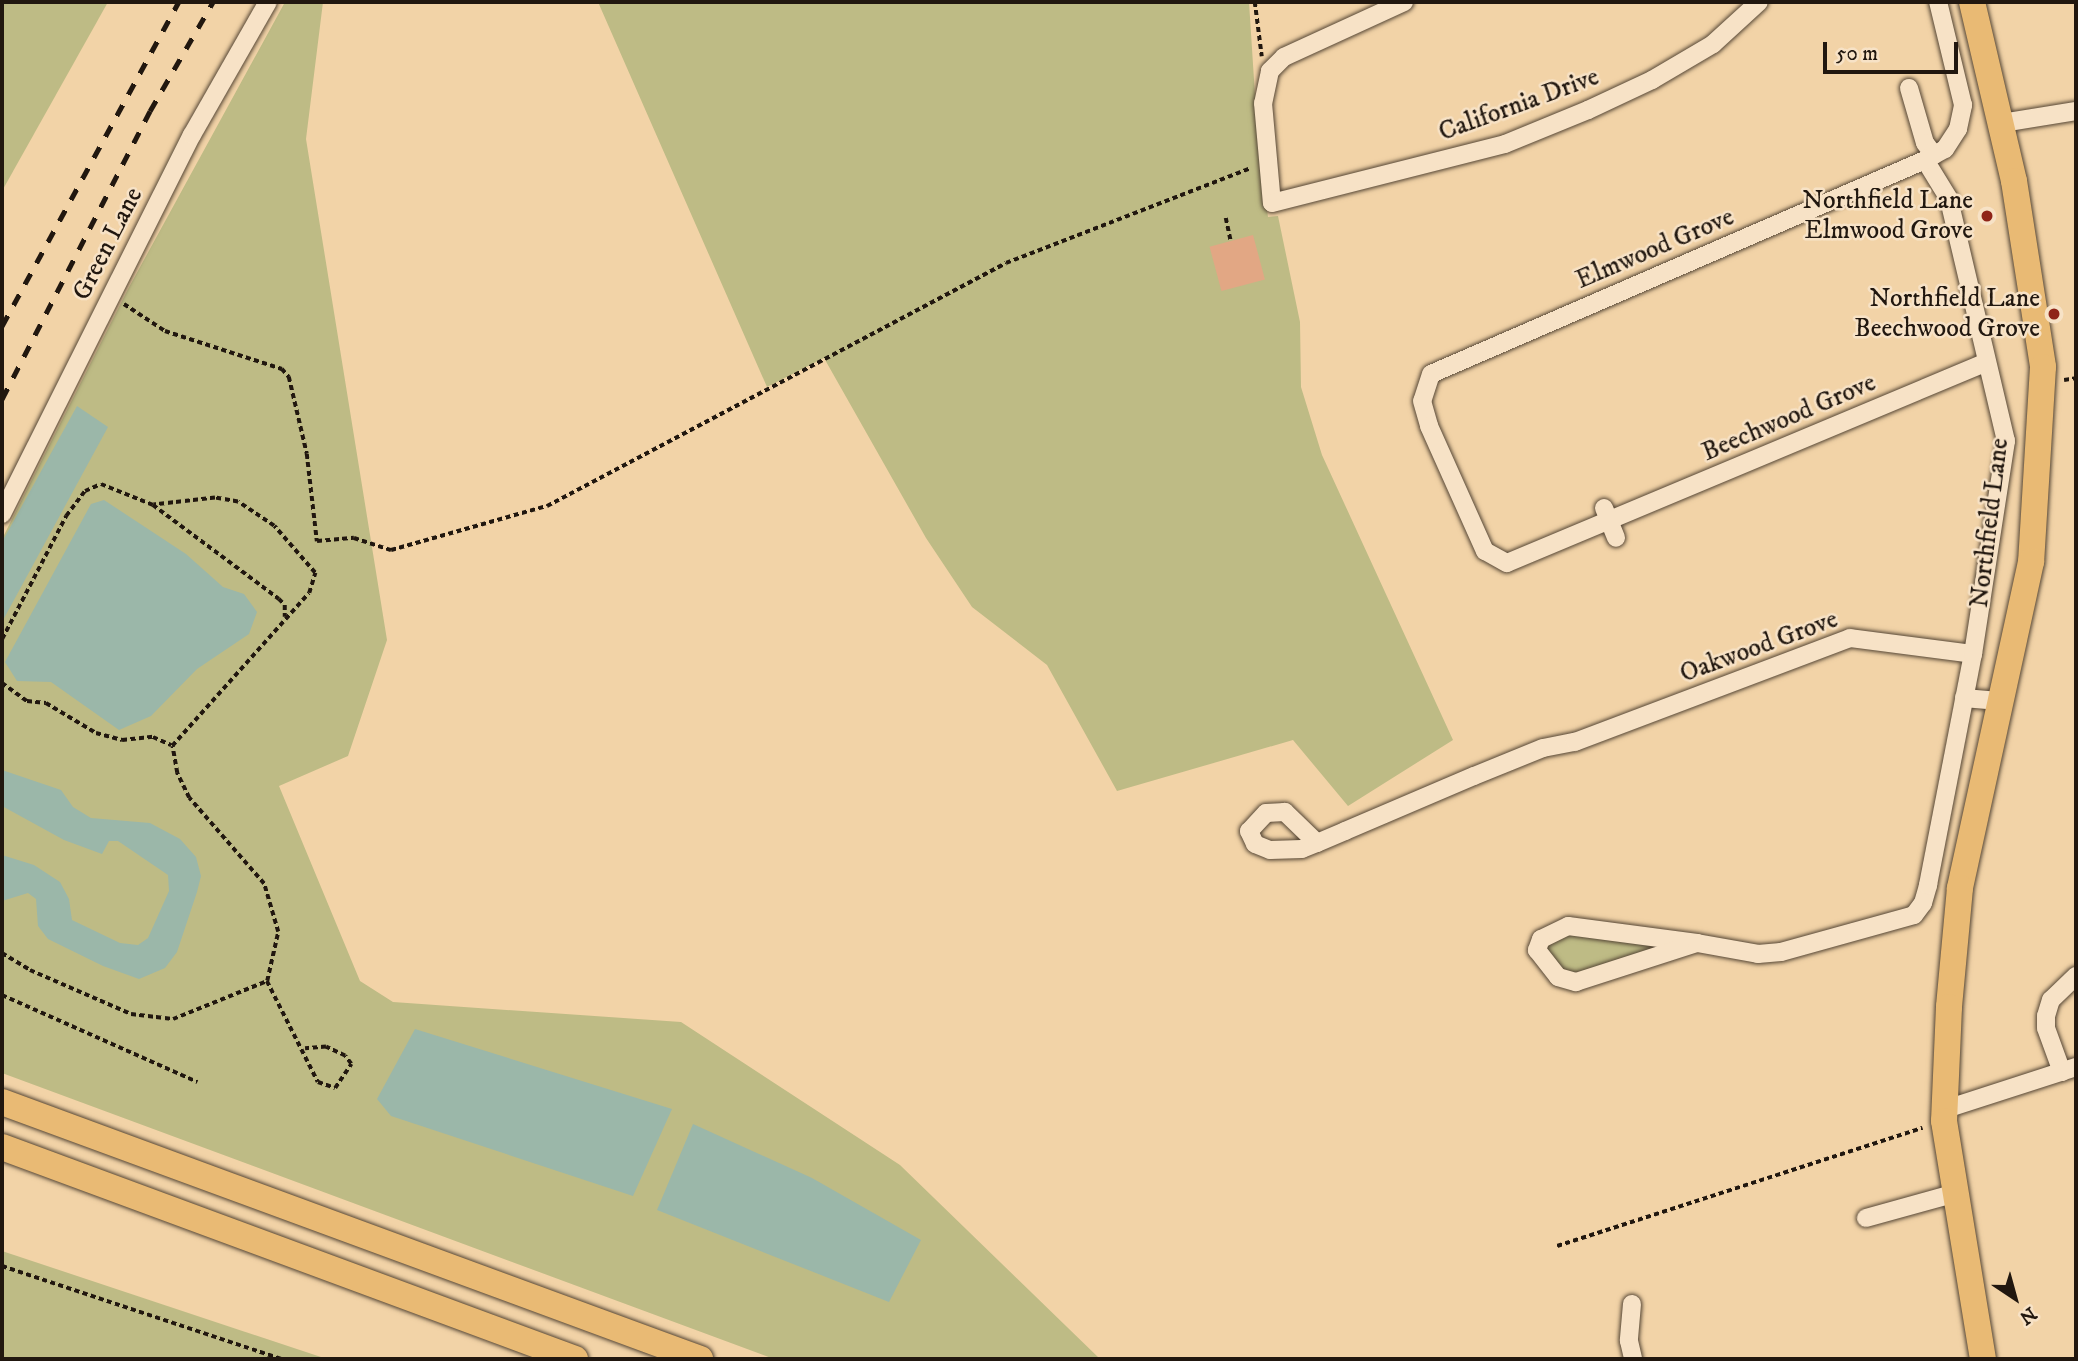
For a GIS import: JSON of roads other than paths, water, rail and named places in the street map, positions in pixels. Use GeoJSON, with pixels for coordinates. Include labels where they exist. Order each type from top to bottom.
{"type":"FeatureCollection","features":[{"type":"Feature","properties":{"kind":"highway","name":"Northfield Lane"},"geometry":{"type":"LineString","coordinates":[[1972,2],[2002,122],[2042,367],[2031,562],[1960,888],[1949,1007],[1945,1115],[1983,1359]]}},
{"type":"Feature","properties":{"kind":"highway"},"geometry":{"type":"LineString","coordinates":[[2,1102],[700,1359]]}},
{"type":"Feature","properties":{"kind":"highway"},"geometry":{"type":"LineString","coordinates":[[2,1147],[575,1359]]}},
{"type":"Feature","properties":{"kind":"street","name":"Green Lane"},"geometry":{"type":"LineString","coordinates":[[2,514],[192,135],[268,2]]}},
{"type":"Feature","properties":{"kind":"street","name":"California Drive"},"geometry":{"type":"LineString","coordinates":[[1404,2],[1284,57],[1270,71],[1263,103],[1266,163],[1272,203],[1505,144],[1588,110],[1652,80],[1713,44],[1759,2]]}},
{"type":"Feature","properties":{"kind":"street"},"geometry":{"type":"LineString","coordinates":[[1930,158],[1945,149],[1958,129],[1963,105],[1938,2]]}},
{"type":"Feature","properties":{"kind":"street","name":"Northfield Lane"},"geometry":{"type":"LineString","coordinates":[[1697,943],[1758,954],[1780,952],[1913,915],[1923,903],[1928,886],[1973,654],[2006,441],[1949,199],[1930,158],[1909,88]]}},
{"type":"Feature","properties":{"kind":"street"},"geometry":{"type":"LineString","coordinates":[[2002,122],[2076,111]]}},
{"type":"Feature","properties":{"kind":"street","name":"Elmwood Grove"},"geometry":{"type":"LineString","coordinates":[[1422,401],[1431,374],[1930,158]]}},
{"type":"Feature","properties":{"kind":"street","name":"Beechwood Grove"},"geometry":{"type":"LineString","coordinates":[[1422,401],[1485,551],[1507,563],[1525,559],[1987,362]]}},
{"type":"Feature","properties":{"kind":"street","name":"Oakwood Grove"},"geometry":{"type":"LineString","coordinates":[[1317,843],[1543,748],[1569,744],[1850,638],[1973,654]]}},
{"type":"Feature","properties":{"kind":"street"},"geometry":{"type":"LineString","coordinates":[[1964,698],[1999,701]]}},
{"type":"Feature","properties":{"kind":"street"},"geometry":{"type":"LineString","coordinates":[[1568,926],[1697,943],[1576,982],[1558,977],[1537,950],[1541,939],[1568,926]]}},
{"type":"Feature","properties":{"kind":"street"},"geometry":{"type":"LineString","coordinates":[[1945,1115],[2069,1070],[2046,1028],[2046,1016],[2051,1000],[2076,976]]}},
{"type":"Feature","properties":{"kind":"street"},"geometry":{"type":"LineString","coordinates":[[1866,1218],[1956,1192]]}},
{"type":"Feature","properties":{"kind":"street"},"geometry":{"type":"LineString","coordinates":[[1632,1304],[1629,1341],[1633,1359]]}},
{"type":"Feature","properties":{"kind":"railway"},"geometry":{"type":"LineString","coordinates":[[2,326],[179,2]]}},
{"type":"Feature","properties":{"kind":"railway"},"geometry":{"type":"LineString","coordinates":[[2,399],[150,111],[213,2]]}},
{"type":"Feature","properties":{"kind":"place","name":"Northfield Lane Elmwood Grove"},"geometry":{"type":"Point","coordinates":[1987,216]}},
{"type":"Feature","properties":{"kind":"place","name":"Northfield Lane Beechwood Grove"},"geometry":{"type":"Point","coordinates":[2054,314]}}]}
